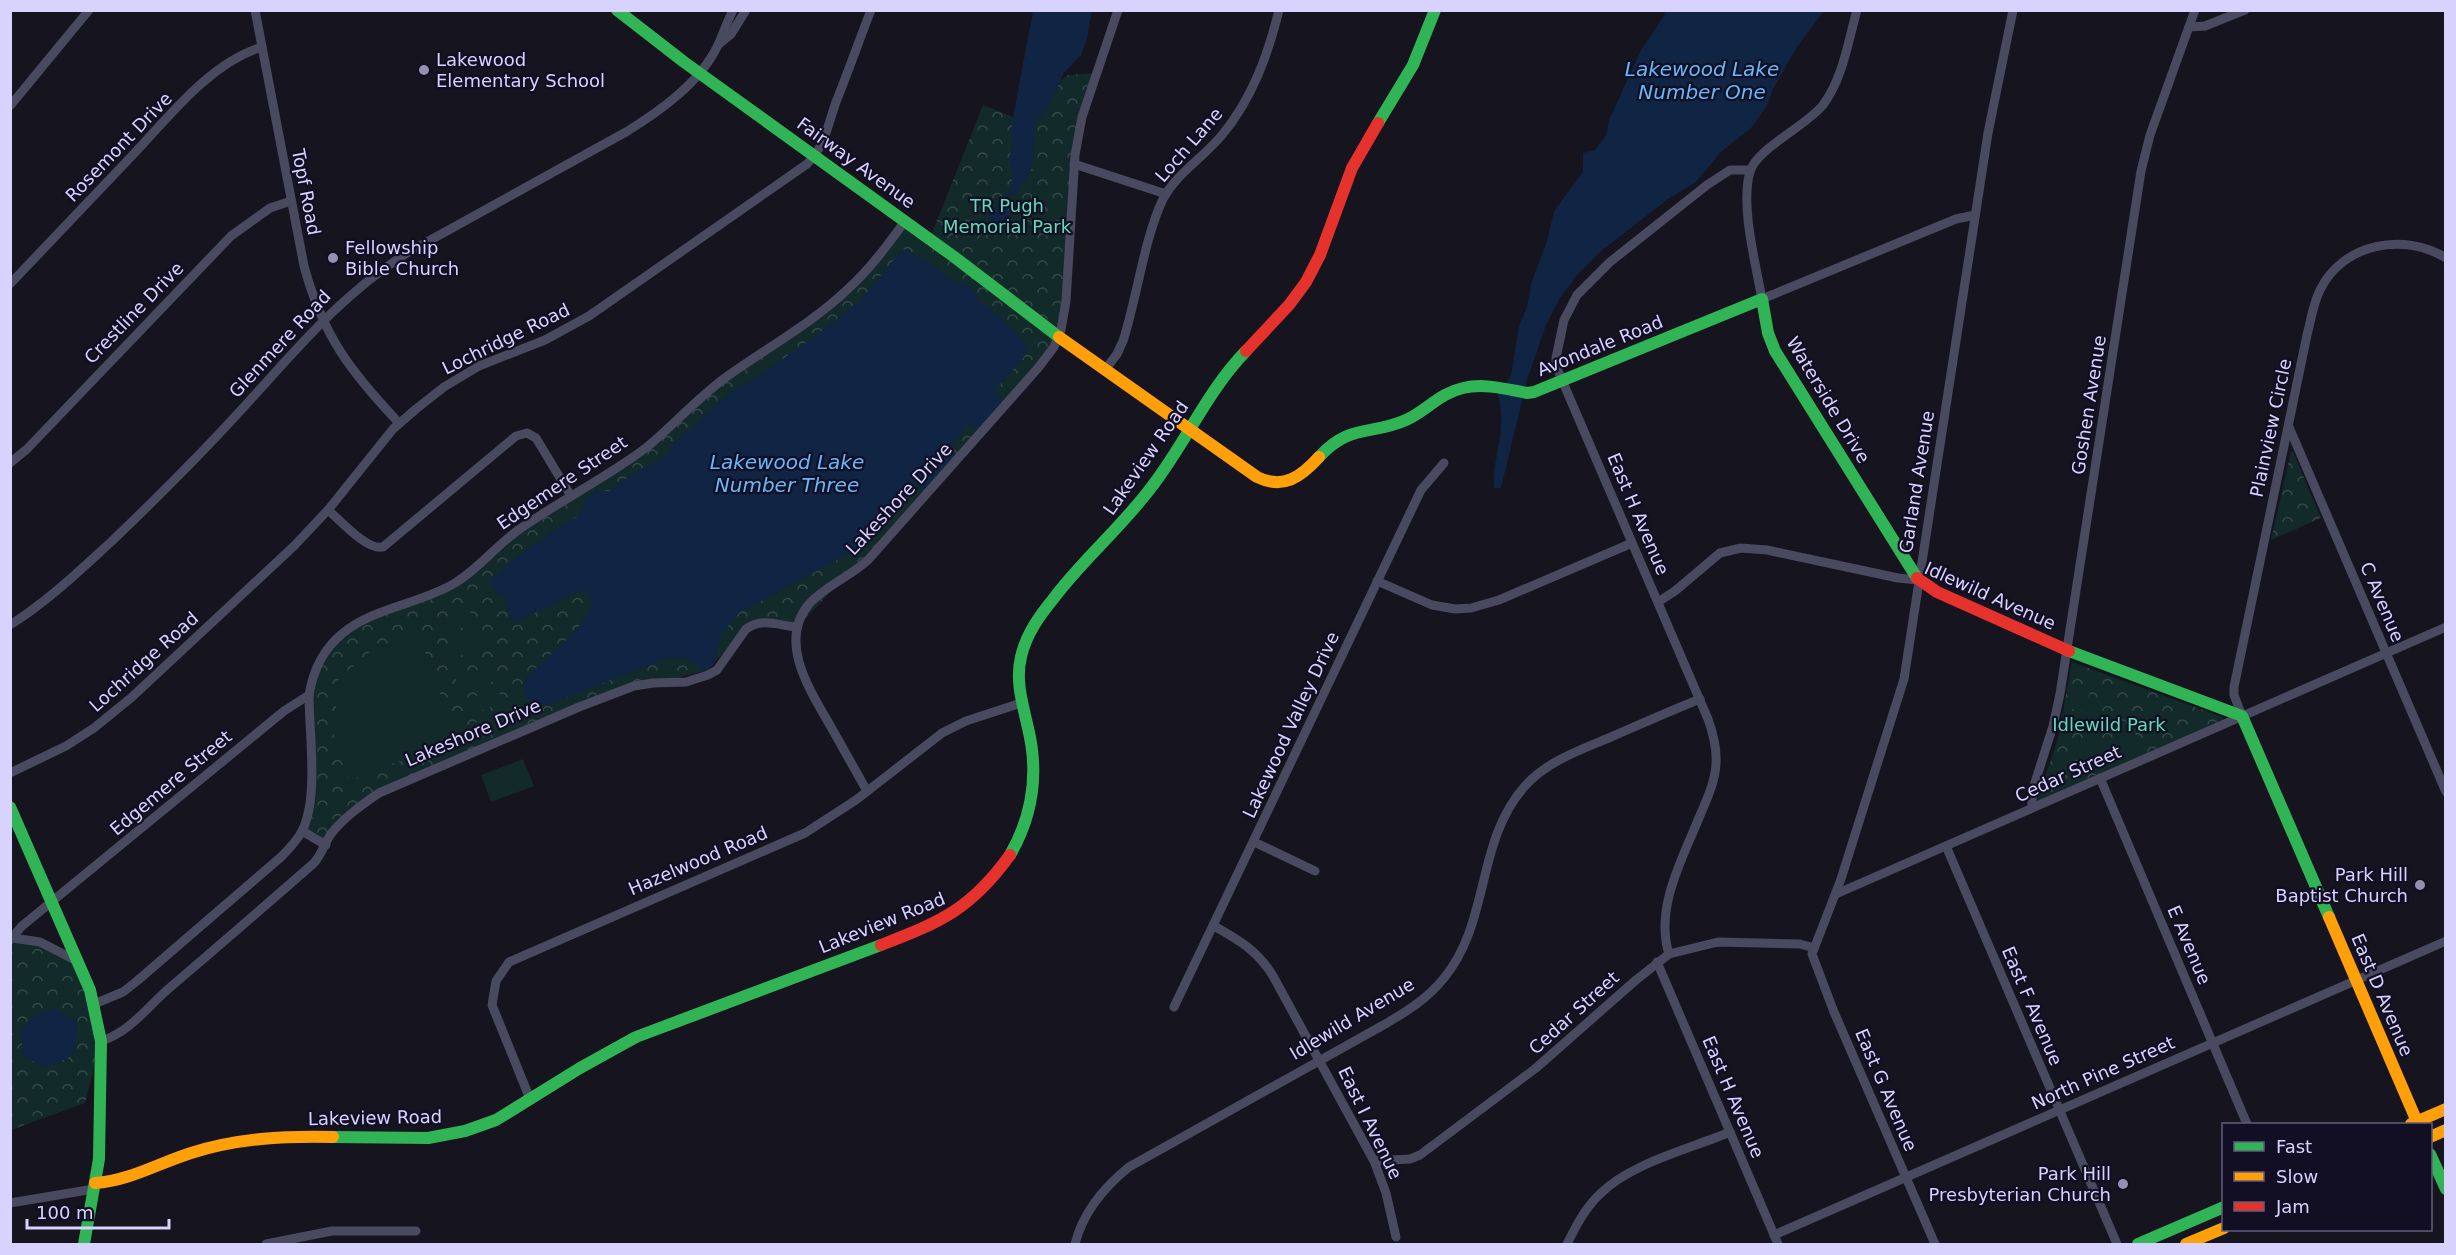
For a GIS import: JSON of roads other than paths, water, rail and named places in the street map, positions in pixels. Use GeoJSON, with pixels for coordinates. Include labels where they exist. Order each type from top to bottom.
{"type":"FeatureCollection","features":[{"type":"Feature","properties":{"kind":"street"},"geometry":{"type":"LineString","coordinates":[[10,106],[89,10]]}},
{"type":"Feature","properties":{"kind":"street","name":"Topf Road"},"geometry":{"type":"LineString","coordinates":[[255,10],[304,266],[322,321],[352,371],[399,423]]}},
{"type":"Feature","properties":{"kind":"street","name":"Fairway Avenue"},"geometry":{"type":"LineString","coordinates":[[617,10],[1189,431]]}},
{"type":"Feature","properties":{"kind":"street","name":"Glenmere Road"},"geometry":{"type":"LineString","coordinates":[[10,625],[59,591],[160,496],[322,321],[364,283],[407,253],[646,119],[674,98],[699,72],[719,44],[733,10]]}},
{"type":"Feature","properties":{"kind":"street","name":"Glenmere Road"},"geometry":{"type":"LineString","coordinates":[[719,44],[731,34],[746,10]]}},
{"type":"Feature","properties":{"kind":"street","name":"Lochridge Road"},"geometry":{"type":"LineString","coordinates":[[10,773],[66,746],[120,708],[294,546],[328,510],[399,423],[459,377],[502,356],[545,340],[589,316],[807,164],[824,141],[871,10]]}},
{"type":"Feature","properties":{"kind":"street","name":"Lakeshore Drive"},"geometry":{"type":"LineString","coordinates":[[101,1041],[115,1037],[125,1030],[151,1004],[314,863],[331,834],[363,804],[379,793],[579,706],[634,686],[699,679],[717,670],[746,629],[751,626],[763,622],[797,627],[809,604],[868,560],[1038,368],[1058,338],[1066,301],[1074,164],[1082,117],[1118,10]]}},
{"type":"Feature","properties":{"kind":"street","name":"Loch Lane"},"geometry":{"type":"LineString","coordinates":[[1105,369],[1117,354],[1123,341],[1158,214],[1166,194],[1223,135],[1244,105],[1267,55],[1279,10]]}},
{"type":"Feature","properties":{"kind":"street","name":"Lakeview Road"},"geometry":{"type":"LineString","coordinates":[[10,1203],[112,1182],[191,1153],[236,1141],[290,1136],[405,1139],[451,1135],[496,1120],[636,1037],[933,925],[964,907],[983,891],[1006,864],[1026,824],[1032,799],[1034,769],[1031,742],[1021,703],[1019,672],[1021,655],[1030,632],[1046,607],[1123,525],[1144,498],[1231,367],[1247,347],[1281,314],[1306,281],[1321,252],[1353,165],[1408,74],[1436,10]]}},
{"type":"Feature","properties":{"kind":"street"},"geometry":{"type":"LineString","coordinates":[[1750,170],[1759,156],[1810,118],[1829,95],[1842,67],[1857,10]]}},
{"type":"Feature","properties":{"kind":"street","name":"Garland Avenue"},"geometry":{"type":"LineString","coordinates":[[1814,948],[1836,894],[1904,679],[1988,133],[2013,10]]}},
{"type":"Feature","properties":{"kind":"street","name":"Goshen Avenue"},"geometry":{"type":"LineString","coordinates":[[2032,808],[2032,792],[2053,726],[2067,650],[2141,171],[2150,135],[2195,10]]}},
{"type":"Feature","properties":{"kind":"street"},"geometry":{"type":"LineString","coordinates":[[2189,27],[2205,26],[2245,10]]}},
{"type":"Feature","properties":{"kind":"street","name":"Rosemont Drive"},"geometry":{"type":"LineString","coordinates":[[10,284],[189,97],[229,63],[248,51],[262,47]]}},
{"type":"Feature","properties":{"kind":"street"},"geometry":{"type":"LineString","coordinates":[[1074,164],[1166,194]]}},
{"type":"Feature","properties":{"kind":"street","name":"East H Avenue"},"geometry":{"type":"LineString","coordinates":[[1669,954],[1664,928],[1670,897],[1680,865],[1710,791],[1715,771],[1715,749],[1711,729],[1700,699],[1556,366],[1560,335],[1569,309],[1588,282],[1707,185],[1730,170],[1743,168],[1750,170]]}},
{"type":"Feature","properties":{"kind":"street","name":"Waterside Drive"},"geometry":{"type":"LineString","coordinates":[[1750,170],[1746,196],[1768,333],[1775,351],[1918,580]]}},
{"type":"Feature","properties":{"kind":"street","name":"Crestline Drive"},"geometry":{"type":"LineString","coordinates":[[10,463],[27,449],[231,236],[263,212],[291,201]]}},
{"type":"Feature","properties":{"kind":"street","name":"Avondale Road"},"geometry":{"type":"LineString","coordinates":[[1189,431],[1257,478],[1276,483],[1286,482],[1310,469],[1329,447],[1352,432],[1404,421],[1447,393],[1481,385],[1527,393],[1563,381],[1956,219],[1975,215]]}},
{"type":"Feature","properties":{"kind":"street","name":"Edgemere Street"},"geometry":{"type":"LineString","coordinates":[[12,939],[22,926],[284,711],[309,695],[312,678],[321,660],[332,643],[344,632],[381,612],[453,585],[516,532],[646,447],[720,381],[833,303],[874,262],[906,221]]}},
{"type":"Feature","properties":{"kind":"street","name":"Plainview Circle"},"geometry":{"type":"LineString","coordinates":[[2242,716],[2234,695],[2234,687],[2315,304],[2324,282],[2337,268],[2367,249],[2395,243],[2427,248],[2445,258]]}},
{"type":"Feature","properties":{"kind":"street","name":"C Avenue"},"geometry":{"type":"LineString","coordinates":[[2289,426],[2445,792]]}},
{"type":"Feature","properties":{"kind":"street"},"geometry":{"type":"LineString","coordinates":[[328,510],[365,542],[374,548],[382,547],[516,436],[527,432],[536,438],[571,495]]}},
{"type":"Feature","properties":{"kind":"street","name":"Lakewood Valley Drive"},"geometry":{"type":"LineString","coordinates":[[1174,1007],[1421,490],[1444,463]]}},
{"type":"Feature","properties":{"kind":"street"},"geometry":{"type":"LineString","coordinates":[[1377,581],[1432,605],[1455,609],[1471,608],[1499,600],[1632,543]]}},
{"type":"Feature","properties":{"kind":"street","name":"Idlewild Avenue"},"geometry":{"type":"LineString","coordinates":[[1658,602],[1720,553],[1741,548],[1767,550],[1860,571],[1918,580],[1946,596],[2067,650],[2242,716]]}},
{"type":"Feature","properties":{"kind":"street"},"geometry":{"type":"LineString","coordinates":[[797,627],[796,644],[803,675],[867,791]]}},
{"type":"Feature","properties":{"kind":"street","name":"Cedar Street"},"geometry":{"type":"LineString","coordinates":[[1836,894],[2445,627]]}},
{"type":"Feature","properties":{"kind":"street"},"geometry":{"type":"LineString","coordinates":[[94,1004],[123,992],[137,981],[293,845],[302,831],[306,818],[312,760],[309,695]]}},
{"type":"Feature","properties":{"kind":"street","name":"Idlewild Avenue"},"geometry":{"type":"LineString","coordinates":[[1075,1245],[1082,1225],[1096,1200],[1108,1185],[1129,1167],[1320,1061],[1412,1008],[1430,994],[1456,961],[1469,930],[1503,817],[1527,784],[1553,763],[1700,699]]}},
{"type":"Feature","properties":{"kind":"street","name":"Hazelwood Road"},"geometry":{"type":"LineString","coordinates":[[530,1099],[492,1005],[496,981],[509,962],[805,832],[867,791],[957,725],[1021,703]]}},
{"type":"Feature","properties":{"kind":"street","name":"East D Avenue"},"geometry":{"type":"LineString","coordinates":[[2242,716],[2356,980],[2415,1123]]}},
{"type":"Feature","properties":{"kind":"street","name":"E Avenue"},"geometry":{"type":"LineString","coordinates":[[2100,778],[2246,1123]]}},
{"type":"Feature","properties":{"kind":"street"},"geometry":{"type":"LineString","coordinates":[[10,807],[94,1004],[101,1041],[99,1159],[84,1245]]}},
{"type":"Feature","properties":{"kind":"street"},"geometry":{"type":"LineString","coordinates":[[302,831],[326,845]]}},
{"type":"Feature","properties":{"kind":"street"},"geometry":{"type":"LineString","coordinates":[[1254,842],[1315,871]]}},
{"type":"Feature","properties":{"kind":"street","name":"East F Avenue"},"geometry":{"type":"LineString","coordinates":[[1946,846],[2117,1245]]}},
{"type":"Feature","properties":{"kind":"street","name":"East I Avenue"},"geometry":{"type":"LineString","coordinates":[[1214,926],[1243,942],[1265,963],[1374,1161],[1386,1193],[1396,1237]]}},
{"type":"Feature","properties":{"kind":"street","name":"Edgemere Street"},"geometry":{"type":"LineString","coordinates":[[12,939],[40,942],[77,961]]}},
{"type":"Feature","properties":{"kind":"street","name":"North Pine Street"},"geometry":{"type":"LineString","coordinates":[[1774,1235],[2445,941]]}},
{"type":"Feature","properties":{"kind":"street","name":"Cedar Street"},"geometry":{"type":"LineString","coordinates":[[1374,1161],[1410,1159],[1420,1155],[1536,1068],[1669,954],[1718,942],[1800,944],[1814,948]]}},
{"type":"Feature","properties":{"kind":"street","name":"East G Avenue"},"geometry":{"type":"LineString","coordinates":[[1814,948],[1814,961],[1935,1245]]}},
{"type":"Feature","properties":{"kind":"street","name":"East H Avenue"},"geometry":{"type":"LineString","coordinates":[[1657,962],[1778,1245]]}},
{"type":"Feature","properties":{"kind":"street"},"geometry":{"type":"LineString","coordinates":[[2417,1123],[2445,1109]]}},
{"type":"Feature","properties":{"kind":"street"},"geometry":{"type":"LineString","coordinates":[[1567,1245],[1587,1208],[1614,1181],[1659,1159],[1730,1132]]}},
{"type":"Feature","properties":{"kind":"street"},"geometry":{"type":"LineString","coordinates":[[2432,1159],[2445,1189]]}},
{"type":"Feature","properties":{"kind":"street"},"geometry":{"type":"LineString","coordinates":[[2138,1245],[2222,1207]]}},
{"type":"Feature","properties":{"kind":"street"},"geometry":{"type":"LineString","coordinates":[[2186,1245],[2222,1228]]}},
{"type":"Feature","properties":{"kind":"street"},"geometry":{"type":"LineString","coordinates":[[266,1245],[332,1231],[416,1231]]}},
{"type":"Feature","properties":{"kind":"water"},"geometry":{"type":"Polygon","coordinates":[[[1033,11],[1092,11],[1087,39],[1081,55],[1064,73],[1049,105],[1035,122],[1032,168],[1017,193],[1009,195],[1013,175],[1010,155],[1013,141],[1011,135],[1013,117],[1033,11]]]}},
{"type":"Feature","properties":{"kind":"water","name":"Lakewood Lake Number One"},"geometry":{"type":"Polygon","coordinates":[[[1665,11],[1824,11],[1797,47],[1772,91],[1767,106],[1751,128],[1722,151],[1696,182],[1668,199],[1600,252],[1577,275],[1560,298],[1546,325],[1527,380],[1501,488],[1494,488],[1495,464],[1501,432],[1501,409],[1498,395],[1511,375],[1519,326],[1527,307],[1531,284],[1547,241],[1554,211],[1583,172],[1583,153],[1595,150],[1606,135],[1609,120],[1641,50],[1665,11]]]}},
{"type":"Feature","properties":{"kind":"water"},"geometry":{"type":"Polygon","coordinates":[[[1006,194],[1012,201],[1008,210],[1010,220],[1004,230],[995,226],[988,215],[994,213],[999,199],[1006,194]]]}},
{"type":"Feature","properties":{"kind":"water","name":"Lakewood Lake Number Three"},"geometry":{"type":"Polygon","coordinates":[[[903,249],[931,264],[956,284],[964,282],[976,293],[977,299],[1002,319],[1026,344],[1028,349],[1024,357],[995,390],[1002,403],[976,430],[967,423],[952,446],[955,456],[923,490],[915,484],[902,503],[887,512],[867,532],[854,551],[740,612],[719,637],[714,665],[702,671],[694,662],[686,658],[664,659],[547,705],[533,704],[524,692],[527,677],[576,630],[585,619],[592,600],[584,591],[578,591],[515,623],[505,607],[507,598],[498,596],[490,581],[518,556],[579,516],[587,497],[598,491],[612,491],[619,483],[668,454],[677,441],[732,391],[753,380],[859,302],[903,249]]]}},
{"type":"Feature","properties":{"kind":"water"},"geometry":{"type":"Polygon","coordinates":[[[55,1009],[77,1022],[75,1052],[67,1059],[44,1067],[23,1056],[21,1029],[36,1016],[55,1009]]]}},
{"type":"Feature","properties":{"kind":"place","name":"Lakewood Elementary School"},"geometry":{"type":"Point","coordinates":[424,70]}},
{"type":"Feature","properties":{"kind":"place","name":"Fellowship Bible Church"},"geometry":{"type":"Point","coordinates":[333,258]}},
{"type":"Feature","properties":{"kind":"place","name":"Park Hill Baptist Church"},"geometry":{"type":"Point","coordinates":[2420,885]}},
{"type":"Feature","properties":{"kind":"place","name":"Park Hill Presbyterian Church"},"geometry":{"type":"Point","coordinates":[2123,1184]}},
{"type":"Feature","properties":{"kind":"park label","name":"TR Pugh Memorial Park"},"geometry":{"type":"Point","coordinates":[1007,216]}},
{"type":"Feature","properties":{"kind":"park label","name":"Idlewild Park"},"geometry":{"type":"Point","coordinates":[2109,725]}}]}
